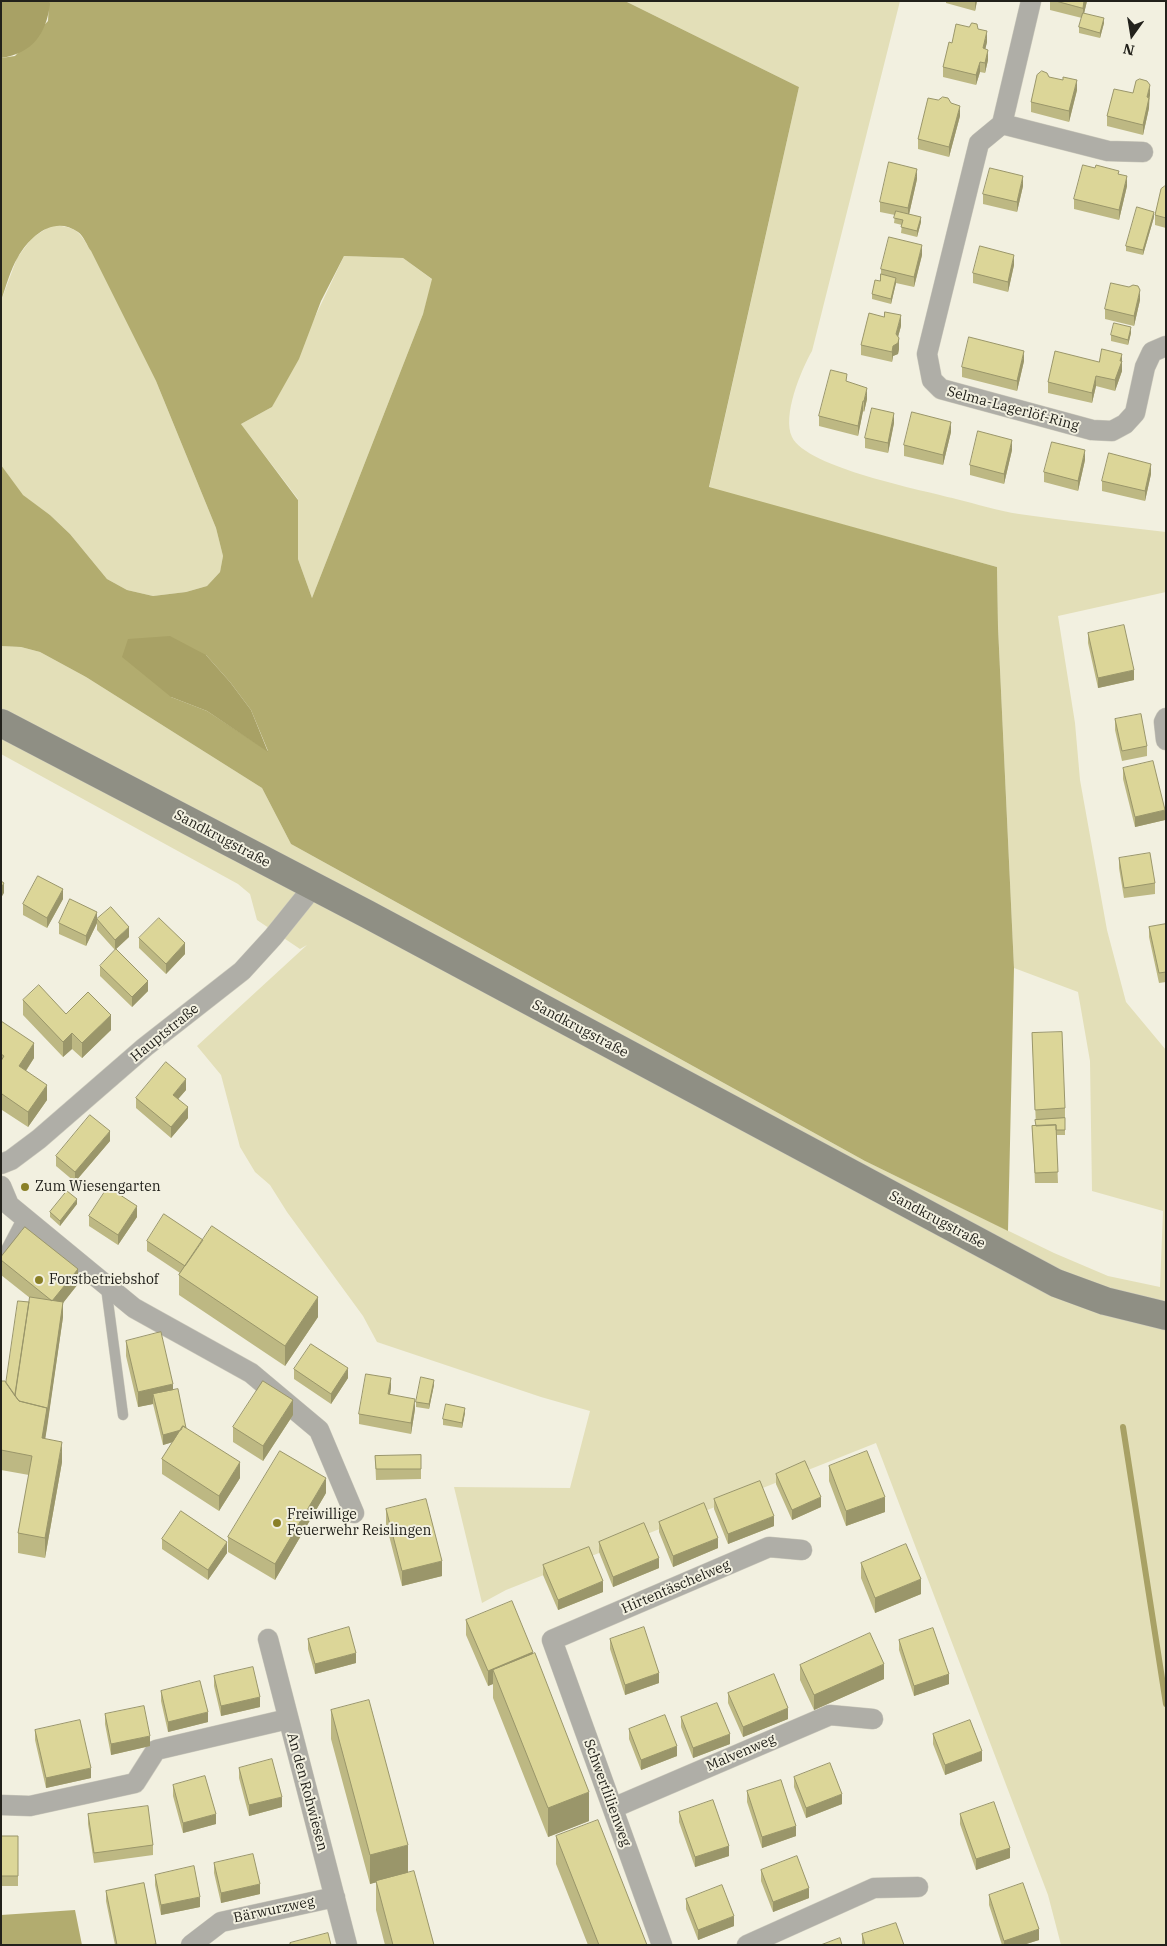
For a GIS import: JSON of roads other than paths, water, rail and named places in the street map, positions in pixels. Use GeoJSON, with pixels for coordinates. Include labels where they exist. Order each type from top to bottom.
{"type":"FeatureCollection","features":[{"type":"Feature","properties":{"kind":"street"},"geometry":{"type":"LineString","coordinates":[[1031,1],[1002,124],[1108,151],[1143,152]]}},
{"type":"Feature","properties":{"kind":"street","name":"Selma-Lagerlöf-Ring"},"geometry":{"type":"LineString","coordinates":[[1002,124],[980,143],[928,354],[932,380],[941,389],[1092,430],[1112,431],[1126,424],[1134,413],[1146,367],[1152,352],[1166,346]]}},
{"type":"Feature","properties":{"kind":"street"},"geometry":{"type":"LineString","coordinates":[[1166,718],[1164,722],[1166,740]]}},
{"type":"Feature","properties":{"kind":"street","name":"Sandkrugstraße"},"geometry":{"type":"LineString","coordinates":[[1,723],[314,886],[1056,1283],[1105,1301],[1166,1316]]}},
{"type":"Feature","properties":{"kind":"street","name":"Hauptstraße"},"geometry":{"type":"LineString","coordinates":[[1,1164],[11,1160],[39,1139],[145,1047],[242,971],[274,937],[314,886]]}},
{"type":"Feature","properties":{"kind":"street"},"geometry":{"type":"LineString","coordinates":[[1,1186],[9,1204],[23,1217],[134,1308],[251,1373],[319,1430],[354,1512]]}},
{"type":"Feature","properties":{"kind":"street","name":"Hirtentäschelweg"},"geometry":{"type":"LineString","coordinates":[[552,1640],[769,1547],[802,1550]]}},
{"type":"Feature","properties":{"kind":"street","name":"An den Rohwiesen"},"geometry":{"type":"LineString","coordinates":[[268,1639],[347,1945]]}},
{"type":"Feature","properties":{"kind":"street","name":"Schwertlilienweg"},"geometry":{"type":"LineString","coordinates":[[552,1640],[662,1945]]}},
{"type":"Feature","properties":{"kind":"street","name":"Malvenweg"},"geometry":{"type":"LineString","coordinates":[[613,1808],[830,1715],[873,1719]]}},
{"type":"Feature","properties":{"kind":"street"},"geometry":{"type":"LineString","coordinates":[[1,1806],[30,1806],[135,1784],[156,1750],[288,1719]]}},
{"type":"Feature","properties":{"kind":"street"},"geometry":{"type":"LineString","coordinates":[[747,1945],[874,1888],[918,1887]]}},
{"type":"Feature","properties":{"kind":"street","name":"Bärwurzweg"},"geometry":{"type":"LineString","coordinates":[[191,1945],[221,1922],[335,1897]]}},
{"type":"Feature","properties":{"kind":"lane"},"geometry":{"type":"LineString","coordinates":[[1,1259],[23,1217]]}},
{"type":"Feature","properties":{"kind":"lane"},"geometry":{"type":"LineString","coordinates":[[105,1284],[123,1415]]}},
{"type":"Feature","properties":{"kind":"waterway"},"geometry":{"type":"LineString","coordinates":[[1123,1427],[1166,1704]]}},
{"type":"Feature","properties":{"kind":"place","name":"Zum Wiesengarten"},"geometry":{"type":"Point","coordinates":[25,1187]}},
{"type":"Feature","properties":{"kind":"place","name":"Forstbetriebshof"},"geometry":{"type":"Point","coordinates":[39,1280]}},
{"type":"Feature","properties":{"kind":"place","name":"Freiwillige Feuerwehr Reislingen"},"geometry":{"type":"Point","coordinates":[277,1523]}}]}
